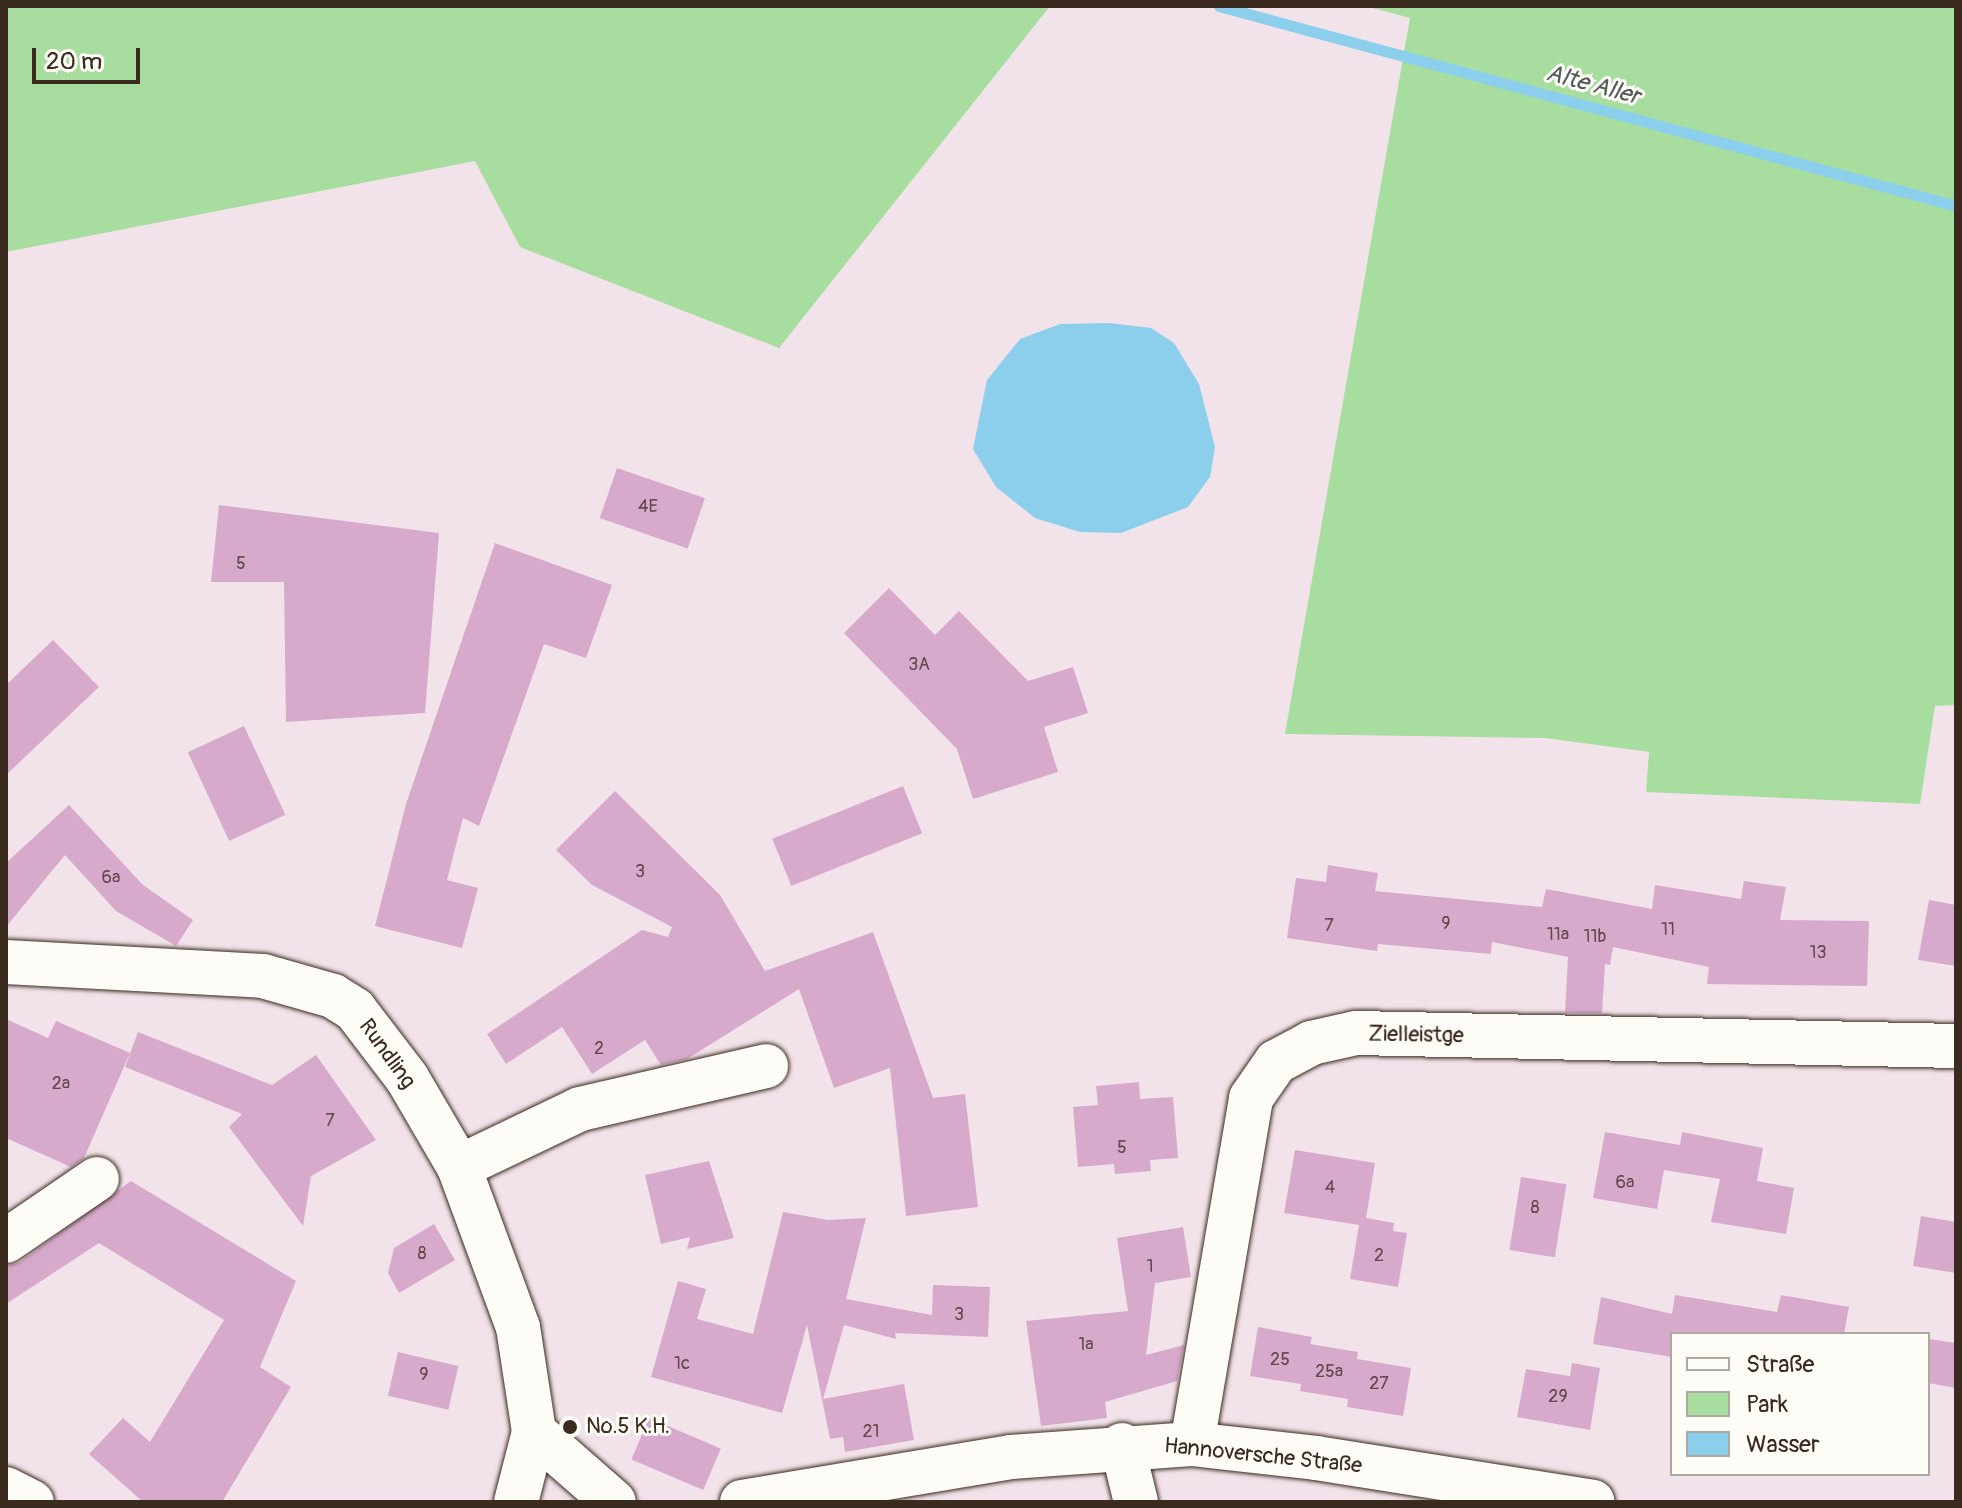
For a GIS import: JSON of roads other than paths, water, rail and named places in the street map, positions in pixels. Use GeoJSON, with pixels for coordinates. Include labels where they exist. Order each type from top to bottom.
{"type":"FeatureCollection","features":[{"type":"Feature","properties":{"kind":"street","name":"Rundling"},"geometry":{"type":"LineString","coordinates":[[6,962],[225,971],[297,983],[333,996],[355,1010],[385,1046],[459,1167],[518,1327],[534,1432],[516,1502]]}},
{"type":"Feature","properties":{"kind":"street","name":"Zielleistge"},"geometry":{"type":"LineString","coordinates":[[1192,1444],[1251,1098],[1276,1062],[1311,1043],[1356,1033],[1956,1046]]}},
{"type":"Feature","properties":{"kind":"street"},"geometry":{"type":"LineString","coordinates":[[459,1167],[580,1109],[766,1066]]}},
{"type":"Feature","properties":{"kind":"street"},"geometry":{"type":"LineString","coordinates":[[6,1241],[97,1179]]}},
{"type":"Feature","properties":{"kind":"street"},"geometry":{"type":"LineString","coordinates":[[534,1432],[614,1502]]}},
{"type":"Feature","properties":{"kind":"street","name":"Hannoversche Straße"},"geometry":{"type":"LineString","coordinates":[[742,1502],[1011,1457],[1122,1445],[1192,1444],[1316,1458],[1593,1502]]}},
{"type":"Feature","properties":{"kind":"street"},"geometry":{"type":"LineString","coordinates":[[1122,1445],[1136,1502]]}},
{"type":"Feature","properties":{"kind":"street"},"geometry":{"type":"LineString","coordinates":[[6,1489],[32,1502]]}},
{"type":"Feature","properties":{"kind":"water"},"geometry":{"type":"Polygon","coordinates":[[[1110,323],[1151,328],[1174,343],[1199,384],[1215,447],[1210,477],[1188,507],[1121,533],[1080,532],[1035,518],[996,487],[973,449],[987,380],[1020,339],[1060,324],[1110,323]]]}},
{"type":"Feature","properties":{"kind":"waterway","name":"Alte Aller"},"geometry":{"type":"LineString","coordinates":[[1219,6],[1956,206]]}},
{"type":"Feature","properties":{"kind":"place","name":"No.5 K.H."},"geometry":{"type":"Point","coordinates":[570,1427]}}]}
